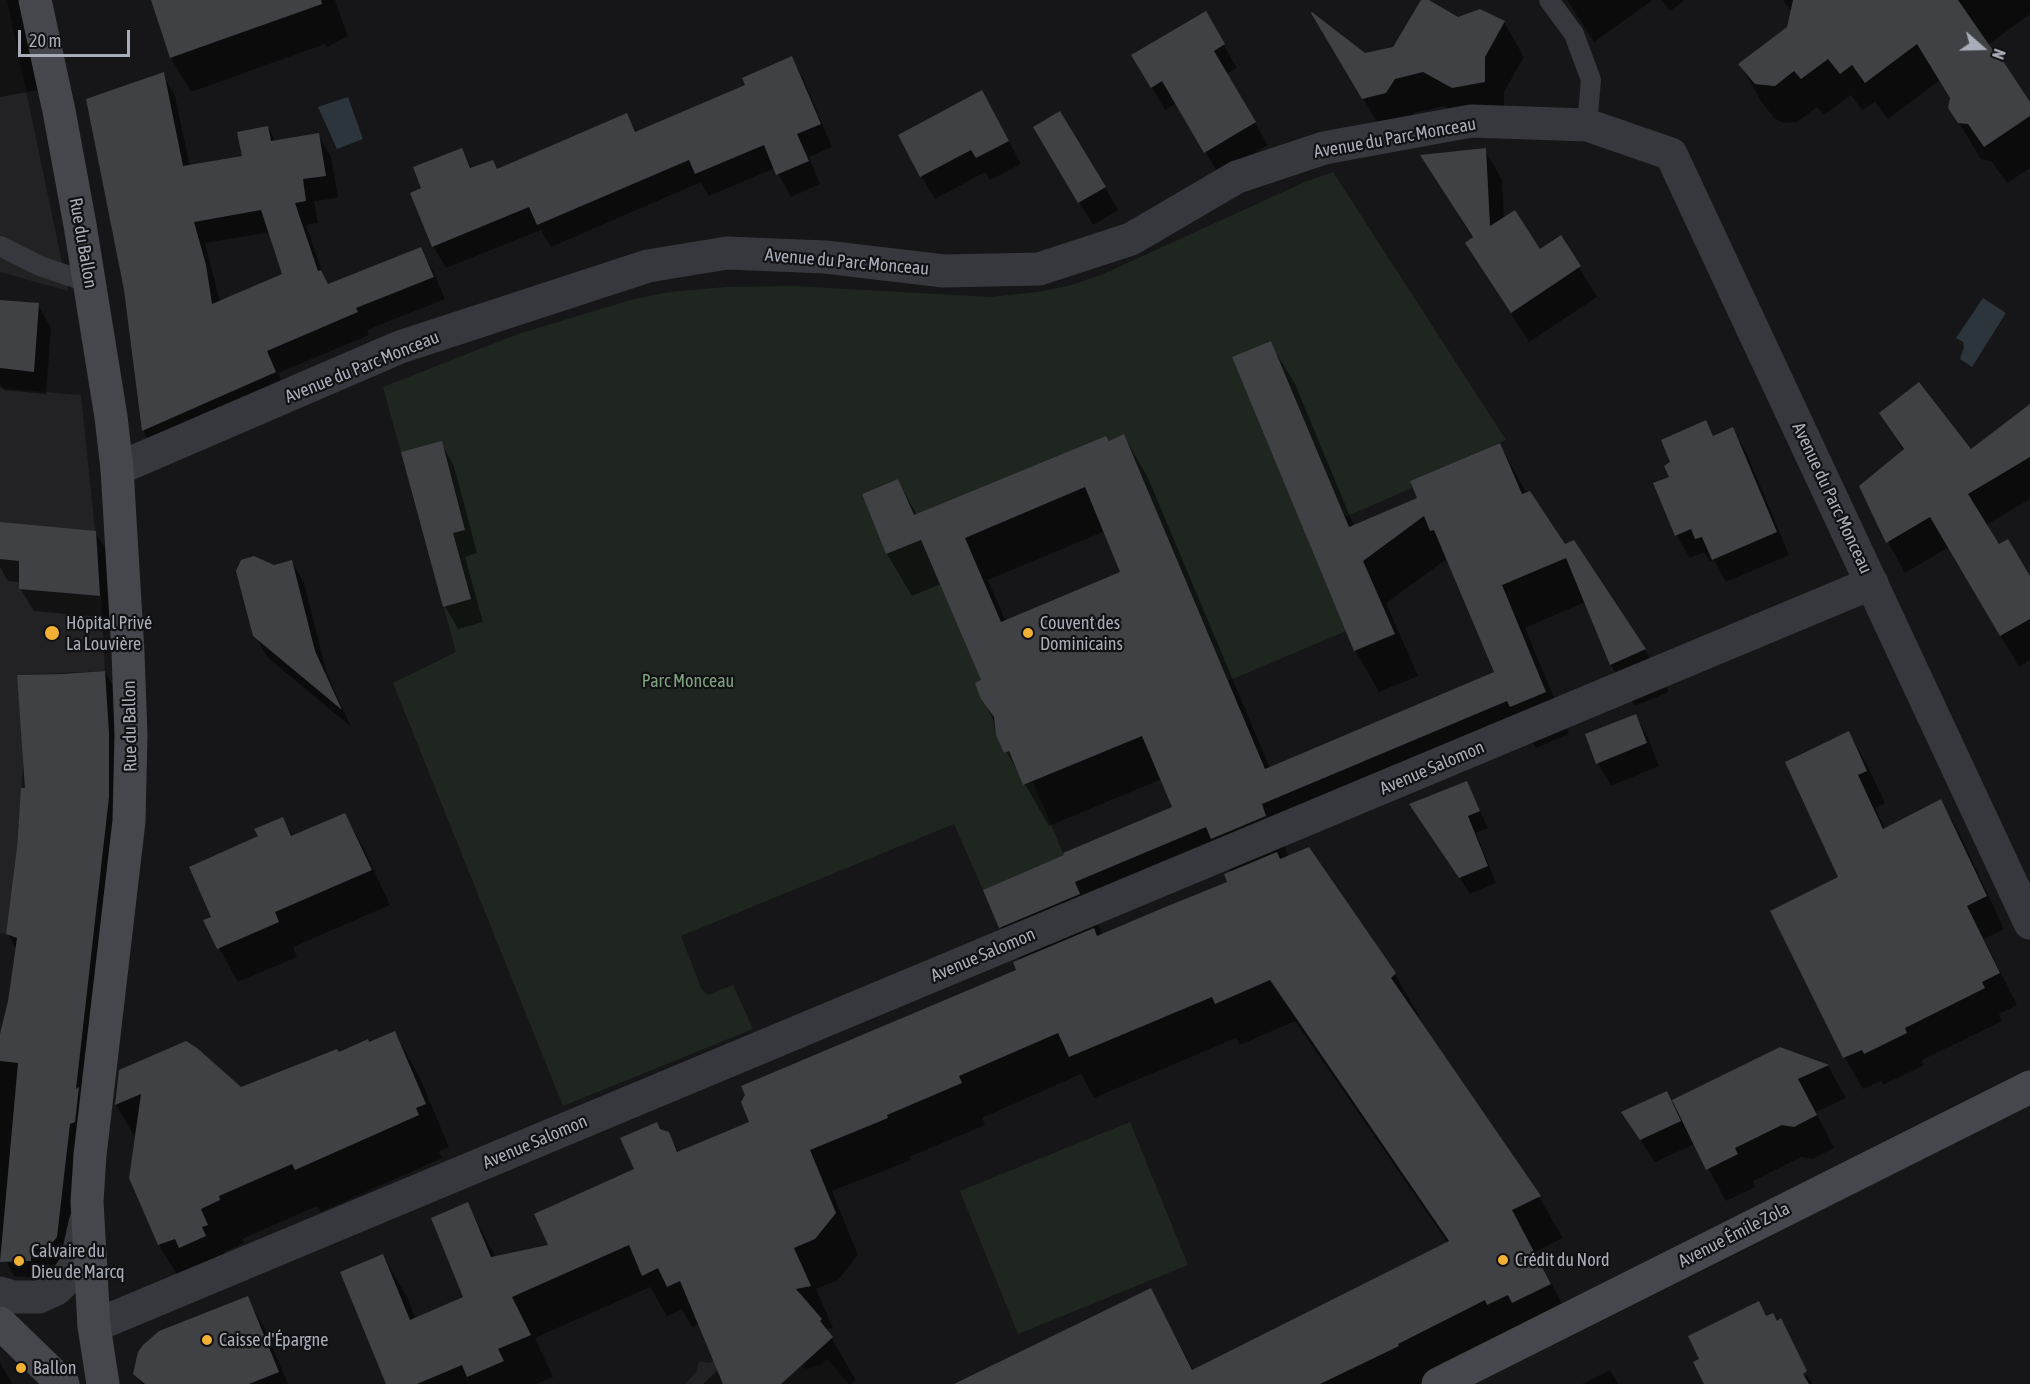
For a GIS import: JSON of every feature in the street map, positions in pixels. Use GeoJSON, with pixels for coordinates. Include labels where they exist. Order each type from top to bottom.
{"type":"FeatureCollection","features":[{"type":"Feature","properties":{"kind":"street","name":"Rue du Ballon"},"geometry":{"type":"LineString","coordinates":[[35,0],[59,111],[90,283],[117,469],[128,653],[131,785],[129,821],[90,1155],[87,1202],[94,1326],[103,1384]]}},
{"type":"Feature","properties":{"kind":"street","name":"Avenue du Parc Monceau"},"geometry":{"type":"LineString","coordinates":[[117,469],[400,347],[648,266],[727,253],[825,256],[944,271],[1039,269],[1131,239],[1237,177],[1324,148],[1471,121],[1587,125],[1671,154],[2030,923]]}},
{"type":"Feature","properties":{"kind":"street","name":"Avenue Salomon"},"geometry":{"type":"LineString","coordinates":[[94,1326],[1872,584]]}},
{"type":"Feature","properties":{"kind":"street","name":"Avenue Émile Zola"},"geometry":{"type":"LineString","coordinates":[[1458,1379],[2030,1087]]}},
{"type":"Feature","properties":{"kind":"street"},"geometry":{"type":"LineString","coordinates":[[0,1293],[14,1297],[39,1297],[48,1294],[65,1280],[80,1254],[87,1202]]}},
{"type":"Feature","properties":{"kind":"street"},"geometry":{"type":"LineString","coordinates":[[0,1323],[63,1384]]}},
{"type":"Feature","properties":{"kind":"lane"},"geometry":{"type":"LineString","coordinates":[[1549,0],[1574,34],[1591,80],[1587,125]]}},
{"type":"Feature","properties":{"kind":"lane"},"geometry":{"type":"LineString","coordinates":[[0,246],[40,266],[90,283]]}},
{"type":"Feature","properties":{"kind":"shaded area"},"geometry":{"type":"Polygon","coordinates":[[[0,0],[7,0],[68,291],[0,272],[0,0]]]}},
{"type":"Feature","properties":{"kind":"shaded area"},"geometry":{"type":"Polygon","coordinates":[[[348,97],[363,139],[337,149],[318,107],[348,97]]]}},
{"type":"Feature","properties":{"kind":"shaded area"},"geometry":{"type":"Polygon","coordinates":[[[1983,298],[2006,313],[1972,367],[1960,359],[1964,347],[1963,342],[1956,338],[1983,298]]]}},
{"type":"Feature","properties":{"kind":"shaded area","name":"Hôpital Privé La Louvière"},"geometry":{"type":"Polygon","coordinates":[[[0,388],[81,395],[99,568],[35,562],[25,582],[19,581],[19,588],[101,596],[105,671],[17,675],[24,754],[17,847],[6,934],[0,933],[0,388]]]}},
{"type":"Feature","properties":{"kind":"shaded area"},"geometry":{"type":"Polygon","coordinates":[[[719,1356],[748,1384],[685,1384],[696,1372],[699,1361],[710,1363],[719,1356]]]}},
{"type":"Feature","properties":{"kind":"shaded area"},"geometry":{"type":"Polygon","coordinates":[[[793,1359],[806,1369],[820,1365],[827,1359],[849,1384],[758,1384],[793,1359]]]}},
{"type":"Feature","properties":{"kind":"green space","name":"Parc Monceau"},"geometry":{"type":"Polygon","coordinates":[[[1333,172],[1506,440],[1410,481],[1412,488],[1345,517],[1271,341],[1233,357],[1346,631],[1228,681],[1124,434],[1109,441],[1106,436],[929,509],[916,521],[898,479],[861,494],[886,554],[921,540],[981,680],[982,700],[992,712],[995,732],[1004,753],[1009,751],[1023,785],[1033,782],[1069,867],[1051,861],[983,890],[954,824],[681,936],[701,988],[707,995],[733,985],[753,1029],[563,1106],[393,683],[456,652],[383,387],[518,334],[634,299],[669,292],[726,287],[794,286],[990,297],[1038,292],[1072,285],[1101,275],[1305,182],[1333,172]]]}},
{"type":"Feature","properties":{"kind":"green space"},"geometry":{"type":"Polygon","coordinates":[[[1130,1122],[1188,1265],[1018,1334],[960,1191],[1130,1122]]]}},
{"type":"Feature","properties":{"kind":"building"},"geometry":{"type":"Polygon","coordinates":[[[151,0],[321,0],[322,4],[170,58],[151,0]]]}},
{"type":"Feature","properties":{"kind":"building"},"geometry":{"type":"Polygon","coordinates":[[[1421,0],[1429,0],[1458,17],[1480,9],[1505,21],[1485,57],[1485,82],[1452,88],[1423,72],[1395,79],[1386,93],[1362,99],[1311,13],[1365,53],[1393,47],[1421,0]]]}},
{"type":"Feature","properties":{"kind":"building"},"geometry":{"type":"Polygon","coordinates":[[[1793,0],[1958,0],[2030,102],[2030,116],[1984,147],[1968,124],[1958,123],[1948,108],[1950,98],[1917,44],[1865,83],[1852,65],[1840,74],[1828,59],[1801,79],[1794,71],[1775,86],[1755,84],[1738,64],[1787,27],[1793,0]]]}},
{"type":"Feature","properties":{"kind":"building"},"geometry":{"type":"Polygon","coordinates":[[[1206,11],[1225,44],[1214,51],[1256,122],[1204,153],[1162,81],[1151,88],[1131,55],[1206,11]]]}},
{"type":"Feature","properties":{"kind":"building"},"geometry":{"type":"Polygon","coordinates":[[[792,56],[821,124],[797,134],[809,161],[776,175],[764,145],[695,174],[689,160],[537,225],[529,207],[432,247],[410,193],[421,188],[413,167],[462,148],[470,168],[493,160],[497,169],[627,113],[635,132],[745,85],[742,78],[792,56]]]}},
{"type":"Feature","properties":{"kind":"building"},"geometry":{"type":"Polygon","coordinates":[[[164,72],[183,166],[242,156],[237,132],[268,126],[271,141],[319,133],[326,176],[303,179],[306,201],[295,203],[318,271],[321,270],[328,284],[421,247],[434,277],[356,308],[358,312],[267,351],[276,372],[142,431],[124,290],[86,99],[164,72]],[[261,210],[194,222],[206,265],[212,304],[282,274],[261,210]]]}},
{"type":"Feature","properties":{"kind":"building"},"geometry":{"type":"Polygon","coordinates":[[[982,90],[1009,141],[976,158],[971,150],[920,177],[898,135],[982,90]]]}},
{"type":"Feature","properties":{"kind":"building"},"geometry":{"type":"Polygon","coordinates":[[[1060,111],[1106,187],[1078,203],[1033,127],[1060,111]]]}},
{"type":"Feature","properties":{"kind":"building"},"geometry":{"type":"Polygon","coordinates":[[[1486,148],[1490,226],[1515,210],[1540,249],[1561,235],[1581,266],[1511,313],[1465,243],[1473,237],[1420,155],[1486,148]]]}},
{"type":"Feature","properties":{"kind":"building"},"geometry":{"type":"Polygon","coordinates":[[[0,300],[39,303],[34,372],[0,368],[0,300]]]}},
{"type":"Feature","properties":{"kind":"building","name":"Couvent des Dominicains"},"geometry":{"type":"Polygon","coordinates":[[[1271,341],[1349,527],[1417,498],[1410,481],[1500,443],[1522,494],[1530,491],[1565,544],[1574,540],[1646,649],[1610,665],[1566,558],[1502,585],[1546,692],[1510,707],[1507,701],[1262,804],[1266,816],[1211,839],[1206,827],[1075,882],[1080,894],[999,928],[983,890],[1172,807],[1142,736],[1023,785],[1009,751],[1004,753],[996,735],[994,717],[981,699],[975,683],[981,680],[921,540],[886,554],[862,494],[898,479],[914,515],[1106,436],[1109,441],[1124,434],[1265,769],[1494,672],[1434,530],[1430,531],[1424,516],[1363,561],[1395,634],[1354,651],[1232,357],[1271,341]],[[1085,487],[965,538],[1001,622],[1120,572],[1085,487]]]}},
{"type":"Feature","properties":{"kind":"building"},"geometry":{"type":"Polygon","coordinates":[[[1919,382],[1971,449],[2030,404],[2030,457],[1968,494],[1999,544],[2008,539],[2030,576],[2030,619],[2000,636],[1930,517],[1886,543],[1859,486],[1904,449],[1879,413],[1919,382]]]}},
{"type":"Feature","properties":{"kind":"building"},"geometry":{"type":"Polygon","coordinates":[[[1706,420],[1713,436],[1733,427],[1777,532],[1712,560],[1702,537],[1695,539],[1691,529],[1675,536],[1653,483],[1669,477],[1664,466],[1670,462],[1661,440],[1706,420]]]}},
{"type":"Feature","properties":{"kind":"building"},"geometry":{"type":"Polygon","coordinates":[[[442,441],[465,530],[453,533],[471,599],[443,607],[401,452],[442,441]]]}},
{"type":"Feature","properties":{"kind":"building"},"geometry":{"type":"Polygon","coordinates":[[[0,522],[96,531],[100,596],[19,589],[19,561],[0,559],[0,522]]]}},
{"type":"Feature","properties":{"kind":"building"},"geometry":{"type":"Polygon","coordinates":[[[254,556],[274,565],[292,560],[315,651],[342,710],[253,636],[236,571],[241,560],[254,556]]]}},
{"type":"Feature","properties":{"kind":"building"},"geometry":{"type":"Polygon","coordinates":[[[105,671],[109,733],[109,797],[76,1089],[79,1087],[75,1122],[70,1124],[57,1237],[47,1249],[32,1248],[31,1261],[0,1262],[18,1063],[0,1061],[0,1034],[8,1001],[17,938],[6,934],[17,847],[21,788],[25,788],[17,675],[105,671]]]}},
{"type":"Feature","properties":{"kind":"building"},"geometry":{"type":"Polygon","coordinates":[[[1636,714],[1647,743],[1596,764],[1585,734],[1636,714]]]}},
{"type":"Feature","properties":{"kind":"building"},"geometry":{"type":"Polygon","coordinates":[[[1849,731],[1867,771],[1858,775],[1883,829],[1941,799],[1987,896],[1967,906],[2000,973],[1982,982],[1985,988],[1905,1028],[1907,1033],[1864,1054],[1862,1050],[1843,1058],[1770,911],[1838,877],[1785,762],[1849,731]]]}},
{"type":"Feature","properties":{"kind":"building"},"geometry":{"type":"Polygon","coordinates":[[[1467,781],[1480,811],[1468,816],[1488,866],[1459,878],[1409,804],[1467,781]]]}},
{"type":"Feature","properties":{"kind":"building"},"geometry":{"type":"Polygon","coordinates":[[[345,813],[372,870],[275,912],[279,922],[217,949],[203,920],[211,917],[189,867],[258,836],[254,829],[283,817],[291,836],[345,813]]]}},
{"type":"Feature","properties":{"kind":"building"},"geometry":{"type":"Polygon","coordinates":[[[1309,847],[1396,973],[1391,978],[1541,1196],[1512,1210],[1551,1284],[1512,1303],[1508,1295],[1487,1305],[1485,1300],[1398,1344],[1399,1346],[1320,1384],[954,1384],[1151,1288],[1192,1370],[1449,1241],[1270,980],[1215,1004],[1212,997],[1069,1057],[1058,1033],[959,1076],[962,1083],[887,1115],[888,1118],[810,1150],[836,1213],[815,1239],[794,1248],[811,1286],[796,1289],[822,1319],[820,1321],[833,1337],[781,1384],[723,1384],[680,1281],[667,1287],[658,1268],[642,1276],[629,1245],[512,1297],[531,1335],[498,1349],[504,1361],[467,1377],[462,1365],[417,1384],[386,1384],[340,1272],[383,1254],[410,1320],[463,1297],[431,1218],[468,1202],[491,1257],[548,1245],[534,1214],[634,1169],[620,1138],[657,1122],[660,1129],[669,1132],[677,1152],[749,1122],[741,1102],[745,1095],[741,1086],[1016,970],[1013,962],[1094,928],[1097,936],[1227,882],[1224,874],[1277,852],[1280,859],[1309,847]]]}},
{"type":"Feature","properties":{"kind":"building"},"geometry":{"type":"Polygon","coordinates":[[[395,1031],[426,1104],[416,1108],[419,1115],[295,1170],[292,1164],[219,1196],[220,1200],[201,1209],[208,1225],[202,1227],[206,1236],[179,1248],[175,1239],[158,1245],[129,1178],[141,1094],[115,1105],[119,1070],[186,1041],[241,1087],[337,1049],[339,1052],[368,1039],[369,1042],[395,1031]]]}},
{"type":"Feature","properties":{"kind":"building"},"geometry":{"type":"Polygon","coordinates":[[[1780,1047],[1829,1065],[1798,1079],[1817,1115],[1794,1127],[1782,1125],[1735,1148],[1738,1154],[1706,1170],[1672,1100],[1780,1047]]]}},
{"type":"Feature","properties":{"kind":"building"},"geometry":{"type":"Polygon","coordinates":[[[1667,1091],[1681,1121],[1640,1140],[1621,1112],[1667,1091]]]}},
{"type":"Feature","properties":{"kind":"building","name":"Caisse d'Épargne"},"geometry":{"type":"Polygon","coordinates":[[[248,1296],[279,1372],[249,1384],[145,1384],[133,1374],[138,1352],[159,1331],[248,1296]]]}},
{"type":"Feature","properties":{"kind":"building"},"geometry":{"type":"Polygon","coordinates":[[[1759,1301],[1766,1316],[1773,1313],[1777,1321],[1781,1318],[1807,1371],[1803,1374],[1809,1384],[1704,1384],[1693,1362],[1699,1359],[1688,1336],[1759,1301]]]}},
{"type":"Feature","properties":{"kind":"place","name":"Hôpital Privé La Louvière"},"geometry":{"type":"Point","coordinates":[52,633]}},
{"type":"Feature","properties":{"kind":"place","name":"Couvent des Dominicains"},"geometry":{"type":"Point","coordinates":[1028,633]}},
{"type":"Feature","properties":{"kind":"place","name":"Crédit du Nord"},"geometry":{"type":"Point","coordinates":[1503,1260]}},
{"type":"Feature","properties":{"kind":"place","name":"Calvaire du Dieu de Marcq"},"geometry":{"type":"Point","coordinates":[19,1261]}},
{"type":"Feature","properties":{"kind":"place","name":"Caisse d'Épargne"},"geometry":{"type":"Point","coordinates":[207,1340]}},
{"type":"Feature","properties":{"kind":"place","name":"Ballon"},"geometry":{"type":"Point","coordinates":[21,1368]}}]}
